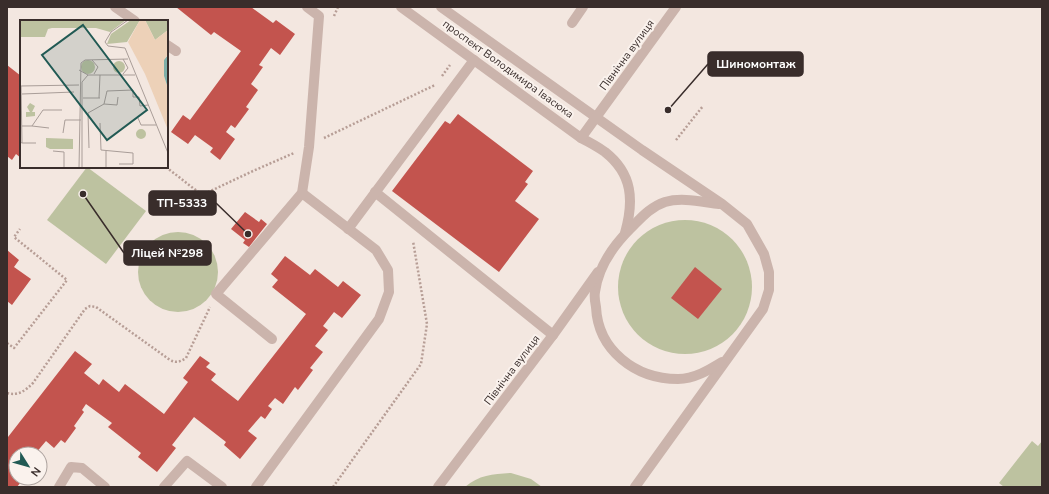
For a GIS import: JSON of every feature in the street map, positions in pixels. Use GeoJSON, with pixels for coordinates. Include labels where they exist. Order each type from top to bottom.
{"type":"FeatureCollection","features":[{"type":"Feature","properties":{"kind":"street"},"geometry":{"type":"LineString","coordinates":[[115,7],[133,20]]}},
{"type":"Feature","properties":{"kind":"street"},"geometry":{"type":"LineString","coordinates":[[272,339],[216,294],[302,193],[309,147],[319,16],[307,7]]}},
{"type":"Feature","properties":{"kind":"street","name":"проспект Володимира Івасюка"},"geometry":{"type":"LineString","coordinates":[[401,7],[581,138]]}},
{"type":"Feature","properties":{"kind":"street","name":"проспект Володимира Івасюка"},"geometry":{"type":"LineString","coordinates":[[441,7],[597,117]]}},
{"type":"Feature","properties":{"kind":"street"},"geometry":{"type":"LineString","coordinates":[[572,23],[583,7]]}},
{"type":"Feature","properties":{"kind":"street","name":"Північна вулиця"},"geometry":{"type":"LineString","coordinates":[[581,138],[676,7]]}},
{"type":"Feature","properties":{"kind":"street"},"geometry":{"type":"LineString","coordinates":[[168,46],[176,51]]}},
{"type":"Feature","properties":{"kind":"street"},"geometry":{"type":"LineString","coordinates":[[348,228],[474,60]]}},
{"type":"Feature","properties":{"kind":"street"},"geometry":{"type":"LineString","coordinates":[[597,117],[642,150],[722,204],[747,224],[764,254],[769,272],[769,290],[763,309],[636,487]]}},
{"type":"Feature","properties":{"kind":"street"},"geometry":{"type":"LineString","coordinates":[[581,138],[605,153],[620,167],[628,185],[631,201],[629,217],[624,235]]}},
{"type":"Feature","properties":{"kind":"street"},"geometry":{"type":"LineString","coordinates":[[375,192],[553,335]]}},
{"type":"Feature","properties":{"kind":"street"},"geometry":{"type":"LineString","coordinates":[[256,487],[379,319],[389,292],[388,270],[376,250],[302,193]]}},
{"type":"Feature","properties":{"kind":"street"},"geometry":{"type":"LineString","coordinates":[[624,235],[651,208],[666,202],[684,200],[722,204]]}},
{"type":"Feature","properties":{"kind":"street","name":"Північна вулиця"},"geometry":{"type":"LineString","coordinates":[[438,487],[553,335],[624,235]]}},
{"type":"Feature","properties":{"kind":"street"},"geometry":{"type":"LineString","coordinates":[[602,266],[595,292],[597,320],[608,345],[627,364],[652,377],[679,379],[706,373],[729,357]]}},
{"type":"Feature","properties":{"kind":"street"},"geometry":{"type":"LineString","coordinates":[[164,487],[187,461],[222,487]]}},
{"type":"Feature","properties":{"kind":"street"},"geometry":{"type":"LineString","coordinates":[[59,487],[71,467],[82,468],[105,487]]}},
{"type":"Feature","properties":{"kind":"path"},"geometry":{"type":"LineString","coordinates":[[323,132],[322,139],[434,86],[450,65]]}},
{"type":"Feature","properties":{"kind":"path"},"geometry":{"type":"LineString","coordinates":[[676,140],[703,106]]}},
{"type":"Feature","properties":{"kind":"path"},"geometry":{"type":"LineString","coordinates":[[167,168],[202,195],[309,147]]}},
{"type":"Feature","properties":{"kind":"path"},"geometry":{"type":"LineString","coordinates":[[333,487],[421,364],[427,324],[409,219]]}},
{"type":"Feature","properties":{"kind":"path"},"geometry":{"type":"LineString","coordinates":[[7,343],[14,348],[67,280],[14,237],[20,228]]}},
{"type":"Feature","properties":{"kind":"path"},"geometry":{"type":"LineString","coordinates":[[7,393],[12,394],[26,390],[33,383],[84,311],[90,306],[96,307],[174,362],[182,361],[186,358],[216,294]]}},
{"type":"Feature","properties":{"kind":"green space"},"geometry":{"type":"Polygon","coordinates":[[[86,168],[88,168],[146,211],[106,264],[47,220],[86,168]]]}},
{"type":"Feature","properties":{"kind":"green space"},"geometry":{"type":"Polygon","coordinates":[[[692,220],[705,222],[733,239],[750,267],[752,287],[750,307],[733,335],[705,352],[678,354],[665,352],[637,335],[620,307],[618,280],[620,267],[637,239],[665,222],[692,220]]]}},
{"type":"Feature","properties":{"kind":"green space"},"geometry":{"type":"Polygon","coordinates":[[[178,232],[193,235],[206,244],[215,257],[218,272],[215,287],[206,300],[193,309],[178,312],[163,309],[150,300],[141,287],[138,272],[141,257],[150,244],[163,235],[178,232]]]}},
{"type":"Feature","properties":{"kind":"green space"},"geometry":{"type":"Polygon","coordinates":[[[1032,441],[1038,446],[1042,441],[1042,487],[1004,487],[999,483],[1032,441]]]}},
{"type":"Feature","properties":{"kind":"green space"},"geometry":{"type":"Polygon","coordinates":[[[511,473],[531,479],[542,487],[465,487],[481,478],[511,473]]]}},
{"type":"Feature","properties":{"kind":"building"},"geometry":{"type":"Polygon","coordinates":[[[176,7],[251,7],[273,23],[276,20],[295,34],[280,55],[271,48],[259,65],[263,67],[251,84],[258,90],[246,107],[249,109],[235,128],[231,125],[226,132],[235,139],[220,160],[210,152],[213,148],[195,135],[188,144],[171,132],[183,115],[190,120],[241,51],[214,32],[211,35],[176,7]]]}},
{"type":"Feature","properties":{"kind":"building"},"geometry":{"type":"Polygon","coordinates":[[[7,65],[20,75],[20,157],[16,154],[12,160],[7,156],[7,65]]]}},
{"type":"Feature","properties":{"kind":"building"},"geometry":{"type":"Polygon","coordinates":[[[458,114],[533,171],[525,182],[528,184],[515,201],[539,219],[499,272],[392,191],[445,121],[450,124],[458,114]]]}},
{"type":"Feature","properties":{"kind":"building"},"geometry":{"type":"Polygon","coordinates":[[[245,212],[259,222],[261,219],[267,224],[249,247],[243,243],[245,240],[231,229],[245,212]]]}},
{"type":"Feature","properties":{"kind":"building"},"geometry":{"type":"Polygon","coordinates":[[[7,250],[19,260],[14,267],[31,279],[12,305],[7,301],[7,250]]]}},
{"type":"Feature","properties":{"kind":"building"},"geometry":{"type":"Polygon","coordinates":[[[285,256],[310,275],[315,269],[338,287],[343,281],[361,295],[342,318],[334,312],[323,326],[328,330],[315,346],[323,352],[310,368],[313,370],[298,390],[295,387],[283,404],[275,398],[268,406],[272,409],[265,419],[261,416],[248,431],[257,438],[240,459],[224,445],[226,442],[194,417],[172,445],[176,448],[157,472],[138,457],[141,453],[108,427],[112,423],[86,404],[82,410],[84,412],[74,426],[76,428],[65,443],[61,440],[54,448],[46,441],[42,446],[8,446],[8,486],[18,486],[7,487],[7,437],[75,351],[92,364],[84,373],[99,385],[103,379],[119,392],[125,384],[164,414],[188,382],[183,378],[200,356],[210,363],[206,367],[216,374],[211,380],[238,401],[306,314],[272,287],[278,280],[271,274],[285,256]]]}},
{"type":"Feature","properties":{"kind":"building"},"geometry":{"type":"Polygon","coordinates":[[[695,267],[722,289],[698,319],[671,298],[695,267]]]}},
{"type":"Feature","properties":{"kind":"place","name":"Шиномонтаж"},"geometry":{"type":"Point","coordinates":[668,110]}},
{"type":"Feature","properties":{"kind":"place","name":"Ліцей №298"},"geometry":{"type":"Point","coordinates":[83,194]}},
{"type":"Feature","properties":{"kind":"place","name":"ТП-5333"},"geometry":{"type":"Point","coordinates":[248,234]}}]}
